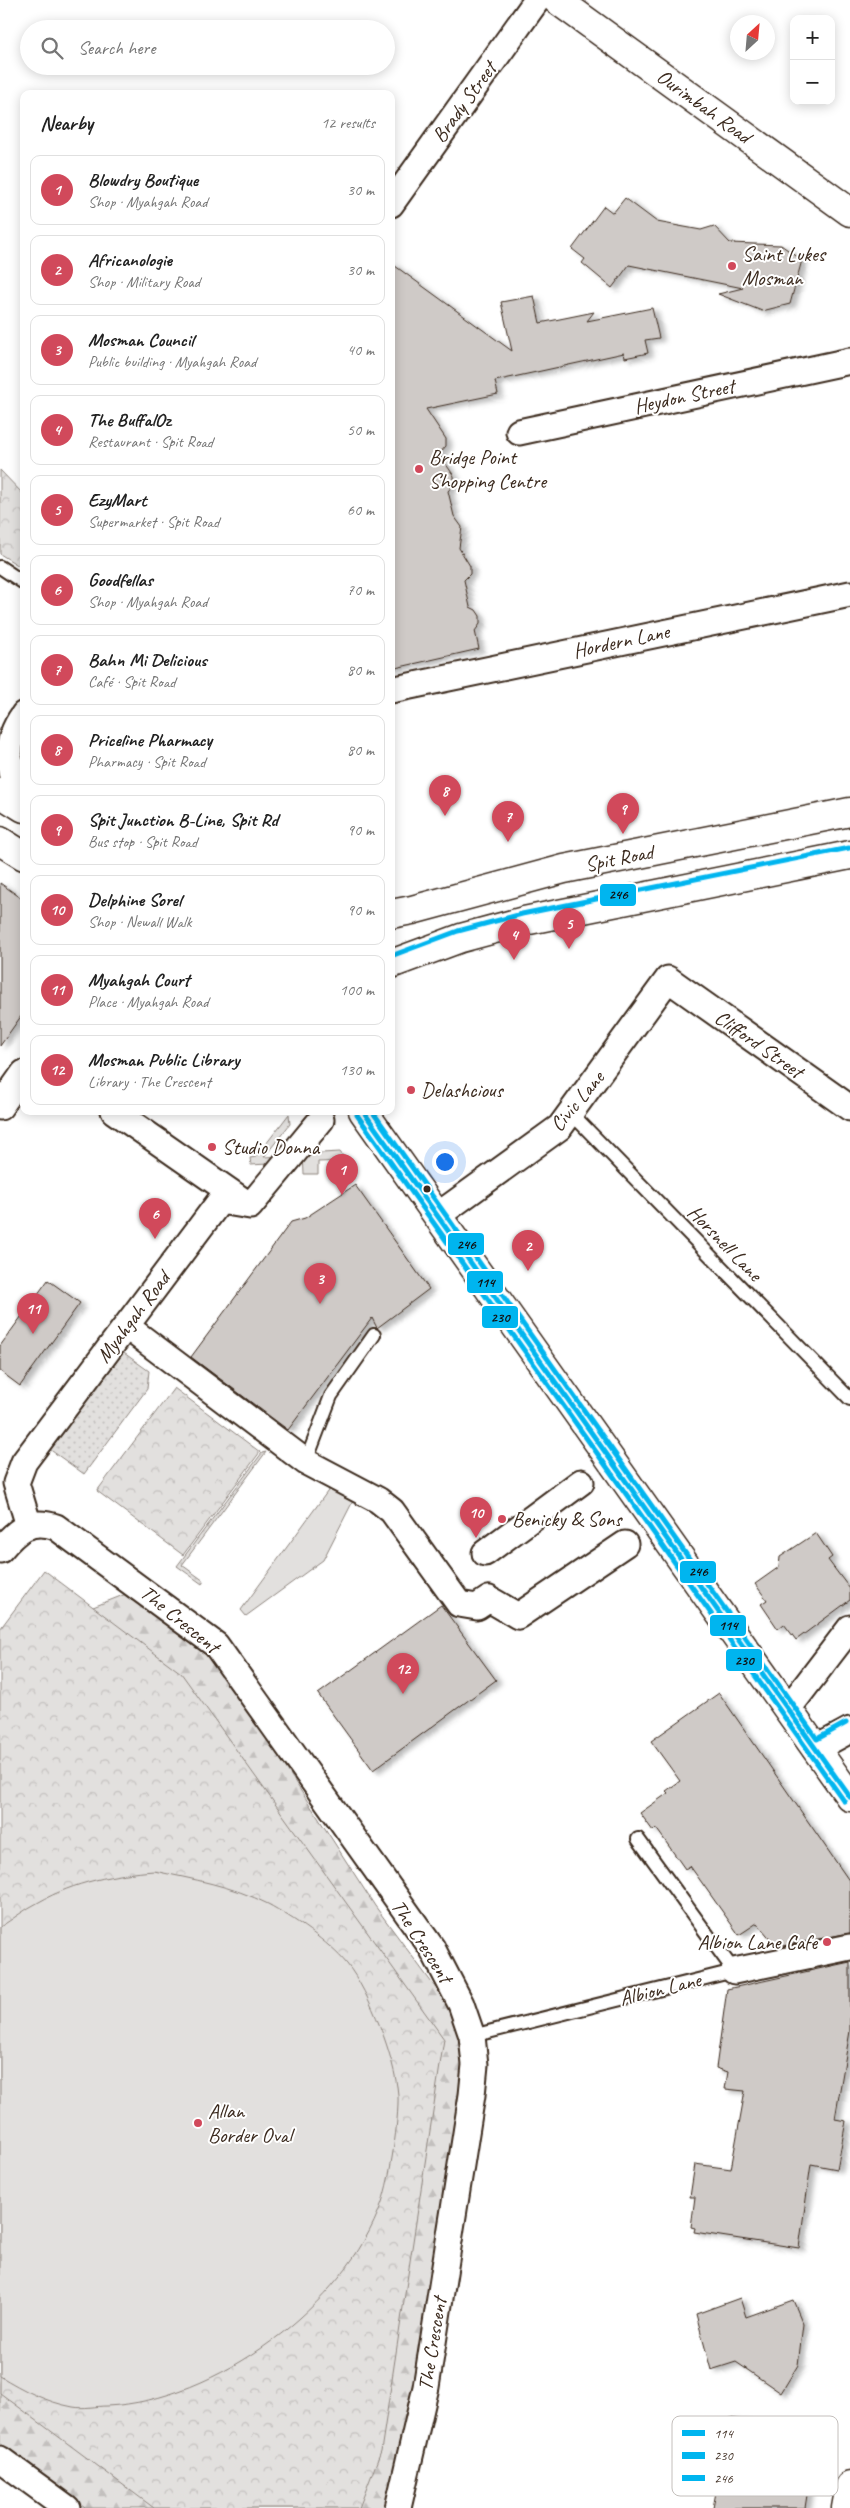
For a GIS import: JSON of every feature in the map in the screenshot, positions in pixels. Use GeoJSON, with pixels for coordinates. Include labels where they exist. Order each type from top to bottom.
{"type":"FeatureCollection","features":[{"type":"Feature","properties":{"kind":"main road","name":"Ourimbah Road"},"geometry":{"type":"LineString","coordinates":[[557,0],[850,212]]}},
{"type":"Feature","properties":{"kind":"main road","name":"Spit Road"},"geometry":{"type":"LineString","coordinates":[[398,915],[564,869],[850,812]]}},
{"type":"Feature","properties":{"kind":"main road"},"geometry":{"type":"LineString","coordinates":[[0,841],[20,854]]}},
{"type":"Feature","properties":{"kind":"main road","name":"Spit Road"},"geometry":{"type":"LineString","coordinates":[[395,963],[461,938],[524,921],[850,855]]}},
{"type":"Feature","properties":{"kind":"main road"},"geometry":{"type":"LineString","coordinates":[[366,1115],[850,1797]]}},
{"type":"Feature","properties":{"kind":"main road"},"geometry":{"type":"LineString","coordinates":[[846,2508],[850,2486]]}},
{"type":"Feature","properties":{"kind":"street","name":"Brady Street"},"geometry":{"type":"LineString","coordinates":[[395,198],[537,0]]}},
{"type":"Feature","properties":{"kind":"street","name":"Heydon Street"},"geometry":{"type":"LineString","coordinates":[[519,432],[850,361]]}},
{"type":"Feature","properties":{"kind":"street","name":"Hordern Lane"},"geometry":{"type":"LineString","coordinates":[[395,689],[850,594]]}},
{"type":"Feature","properties":{"kind":"street"},"geometry":{"type":"LineString","coordinates":[[12,726],[9,753],[15,803]]}},
{"type":"Feature","properties":{"kind":"street","name":"Clifford Street"},"geometry":{"type":"LineString","coordinates":[[668,979],[850,1108]]}},
{"type":"Feature","properties":{"kind":"street","name":"Civic Lane"},"geometry":{"type":"LineString","coordinates":[[437,1216],[560,1128],[668,979]]}},
{"type":"Feature","properties":{"kind":"street"},"geometry":{"type":"LineString","coordinates":[[0,1107],[20,1079]]}},
{"type":"Feature","properties":{"kind":"street"},"geometry":{"type":"LineString","coordinates":[[120,1115],[250,1206],[322,1120]]}},
{"type":"Feature","properties":{"kind":"street","name":"Myahgah Road"},"geometry":{"type":"LineString","coordinates":[[30,1526],[16,1483],[24,1462],[220,1201],[250,1206]]}},
{"type":"Feature","properties":{"kind":"street"},"geometry":{"type":"LineString","coordinates":[[126,1326],[299,1460],[378,1500],[392,1511],[459,1604],[477,1607],[489,1599],[518,1616],[626,1544]]}},
{"type":"Feature","properties":{"kind":"street"},"geometry":{"type":"LineString","coordinates":[[485,1553],[581,1482]]}},
{"type":"Feature","properties":{"kind":"street","name":"The Crescent"},"geometry":{"type":"LineString","coordinates":[[30,1526],[42,1522],[56,1527],[216,1645],[432,1948],[461,2004],[472,2036],[476,2065],[426,2387],[398,2508]]}},
{"type":"Feature","properties":{"kind":"street"},"geometry":{"type":"LineString","coordinates":[[0,1550],[18,1530],[30,1526]]}},
{"type":"Feature","properties":{"kind":"street"},"geometry":{"type":"LineString","coordinates":[[788,1709],[850,1628]]}},
{"type":"Feature","properties":{"kind":"street"},"geometry":{"type":"LineString","coordinates":[[815,1750],[850,1730]]}},
{"type":"Feature","properties":{"kind":"street","name":"Albion Lane"},"geometry":{"type":"LineString","coordinates":[[734,1971],[850,1947]]}},
{"type":"Feature","properties":{"kind":"street"},"geometry":{"type":"LineString","coordinates":[[0,2458],[67,2508]]}},
{"type":"Feature","properties":{"kind":"lane"},"geometry":{"type":"LineString","coordinates":[[0,567],[20,580]]}},
{"type":"Feature","properties":{"kind":"lane","name":"Horsnell Lane"},"geometry":{"type":"LineString","coordinates":[[572,1114],[850,1399]]}},
{"type":"Feature","properties":{"kind":"lane"},"geometry":{"type":"LineString","coordinates":[[299,1460],[331,1396],[374,1335]]}},
{"type":"Feature","properties":{"kind":"lane"},"geometry":{"type":"LineString","coordinates":[[638,1839],[734,1971]]}},
{"type":"Feature","properties":{"kind":"lane","name":"Albion Lane"},"geometry":{"type":"LineString","coordinates":[[472,2036],[734,1971]]}},
{"type":"Feature","properties":{"kind":"green space"},"geometry":{"type":"Polygon","coordinates":[[[0,470],[20,491],[20,566],[0,554],[0,470]]]}},
{"type":"Feature","properties":{"kind":"green space"},"geometry":{"type":"Polygon","coordinates":[[[289,1115],[290,1124],[264,1157],[283,1156],[284,1163],[251,1165],[250,1158],[256,1157],[289,1115]]]}},
{"type":"Feature","properties":{"kind":"green space"},"geometry":{"type":"Polygon","coordinates":[[[340,1152],[347,1161],[318,1162],[318,1174],[304,1174],[303,1154],[340,1152]]]}},
{"type":"Feature","properties":{"kind":"green space"},"geometry":{"type":"Polygon","coordinates":[[[117,1348],[149,1371],[147,1389],[84,1474],[45,1446],[117,1348]]]}},
{"type":"Feature","properties":{"kind":"green space"},"geometry":{"type":"Polygon","coordinates":[[[174,1388],[260,1452],[183,1555],[97,1491],[174,1388]]]}},
{"type":"Feature","properties":{"kind":"green space"},"geometry":{"type":"Polygon","coordinates":[[[266,1452],[182,1565],[204,1581],[202,1584],[177,1566],[262,1453],[266,1452]]]}},
{"type":"Feature","properties":{"kind":"green space"},"geometry":{"type":"Polygon","coordinates":[[[330,1488],[353,1501],[323,1560],[246,1616],[241,1610],[330,1488]]]}},
{"type":"Feature","properties":{"kind":"green space"},"geometry":{"type":"Polygon","coordinates":[[[44,1570],[181,1673],[444,2039],[381,2451],[359,2508],[154,2508],[0,2393],[0,1629],[44,1570]]]}},
{"type":"Feature","properties":{"kind":"green space"},"geometry":{"type":"Polygon","coordinates":[[[131,1592],[201,1646],[232,1684],[375,1906],[483,2052],[396,2508],[85,2508],[0,2443],[0,2384],[88,1609],[131,1592]]]}},
{"type":"Feature","properties":{"kind":"green space","name":"Allan Border Oval"},"geometry":{"type":"Polygon","coordinates":[[[154,1871],[198,1880],[241,1892],[268,1904],[310,1931],[347,1964],[356,1976],[372,2008],[392,2063],[398,2095],[393,2149],[382,2202],[364,2240],[339,2277],[308,2311],[272,2341],[232,2367],[190,2387],[148,2400],[86,2408],[73,2407],[35,2395],[0,2376],[0,1927],[34,1905],[66,1889],[124,1874],[154,1871]]]}},
{"type":"Feature","properties":{"kind":"building"},"geometry":{"type":"Polygon","coordinates":[[[625,198],[657,222],[701,230],[714,226],[730,243],[781,245],[802,260],[790,304],[762,311],[718,294],[743,288],[629,265],[612,288],[582,263],[585,259],[572,249],[604,206],[613,213],[625,198]]]}},
{"type":"Feature","properties":{"kind":"building","name":"Bridge Point Shopping Centre"},"geometry":{"type":"Polygon","coordinates":[[[395,266],[512,351],[501,302],[534,296],[540,323],[594,312],[587,321],[652,308],[659,338],[645,340],[648,353],[625,358],[624,353],[495,381],[498,394],[426,409],[446,439],[446,446],[439,454],[454,476],[454,484],[448,491],[454,516],[462,527],[459,548],[470,566],[470,574],[464,580],[470,607],[476,610],[480,616],[480,624],[475,631],[479,649],[395,668],[395,266]]]}},
{"type":"Feature","properties":{"kind":"building"},"geometry":{"type":"Polygon","coordinates":[[[0,883],[20,897],[20,1018],[0,1046],[0,883]]]}},
{"type":"Feature","properties":{"kind":"building"},"geometry":{"type":"Polygon","coordinates":[[[355,1185],[429,1289],[377,1328],[372,1318],[288,1430],[191,1357],[291,1222],[305,1218],[355,1185]]]}},
{"type":"Feature","properties":{"kind":"building"},"geometry":{"type":"Polygon","coordinates":[[[48,1280],[80,1303],[20,1386],[0,1371],[0,1346],[48,1280]]]}},
{"type":"Feature","properties":{"kind":"building"},"geometry":{"type":"Polygon","coordinates":[[[816,1533],[832,1557],[828,1560],[850,1589],[850,1600],[796,1640],[784,1624],[778,1629],[761,1604],[767,1600],[755,1584],[779,1567],[780,1557],[816,1533]]]}},
{"type":"Feature","properties":{"kind":"building"},"geometry":{"type":"Polygon","coordinates":[[[441,1605],[496,1680],[373,1770],[318,1694],[441,1605]]]}},
{"type":"Feature","properties":{"kind":"building"},"geometry":{"type":"Polygon","coordinates":[[[719,1693],[850,1882],[850,1933],[777,1947],[757,1923],[739,1935],[690,1866],[685,1869],[656,1828],[653,1831],[640,1813],[668,1793],[666,1791],[680,1781],[651,1741],[719,1693]]]}},
{"type":"Feature","properties":{"kind":"building"},"geometry":{"type":"Polygon","coordinates":[[[850,1962],[850,2031],[835,2119],[846,2121],[837,2169],[811,2164],[799,2248],[694,2232],[695,2228],[691,2227],[695,2197],[690,2197],[695,2164],[731,2169],[745,2091],[725,2089],[728,2072],[716,2068],[727,1989],[850,1962]]]}},
{"type":"Feature","properties":{"kind":"building"},"geometry":{"type":"Polygon","coordinates":[[[740,2298],[746,2317],[793,2300],[803,2324],[798,2365],[781,2393],[736,2362],[711,2370],[696,2314],[740,2298]]]}},
{"type":"Feature","properties":{"kind":"building"},"geometry":{"type":"Polygon","coordinates":[[[715,2496],[807,2496],[805,2508],[713,2508],[715,2496]]]}},
{"type":"Feature","properties":{"kind":"transit line","name":"246"},"geometry":{"type":"LineString","coordinates":[[395,955],[458,931],[522,914],[849,848]]}},
{"type":"Feature","properties":{"kind":"transit line","name":"230"},"geometry":{"type":"LineString","coordinates":[[357,1115],[844,1801]]}},
{"type":"Feature","properties":{"kind":"transit line","name":"114"},"geometry":{"type":"LineString","coordinates":[[366,1115],[850,1797]]}},
{"type":"Feature","properties":{"kind":"transit line","name":"246"},"geometry":{"type":"LineString","coordinates":[[375,1115],[817,1739],[846,1723]]}},
{"type":"Feature","properties":{"kind":"place","name":"Saint Lukes Mosman"},"geometry":{"type":"Point","coordinates":[732,266]}},
{"type":"Feature","properties":{"kind":"place","name":"Bridge Point Shopping Centre"},"geometry":{"type":"Point","coordinates":[419,469]}},
{"type":"Feature","properties":{"kind":"place","name":"Priceline Pharmacy"},"geometry":{"type":"Point","coordinates":[445,816]}},
{"type":"Feature","properties":{"kind":"place","name":"Spit Junction B-Line, Spit Rd"},"geometry":{"type":"Point","coordinates":[623,834]}},
{"type":"Feature","properties":{"kind":"place","name":"Bahn Mi Delicious"},"geometry":{"type":"Point","coordinates":[508,842]}},
{"type":"Feature","properties":{"kind":"place","name":"EzyMart"},"geometry":{"type":"Point","coordinates":[569,949]}},
{"type":"Feature","properties":{"kind":"place","name":"The BuffalOz"},"geometry":{"type":"Point","coordinates":[514,960]}},
{"type":"Feature","properties":{"kind":"place","name":"Delashcious"},"geometry":{"type":"Point","coordinates":[411,1090]}},
{"type":"Feature","properties":{"kind":"place","name":"Studio Donna"},"geometry":{"type":"Point","coordinates":[212,1147]}},
{"type":"Feature","properties":{"kind":"place","name":"Blowdry Boutique"},"geometry":{"type":"Point","coordinates":[342,1195]}},
{"type":"Feature","properties":{"kind":"place","name":"Goodfellas"},"geometry":{"type":"Point","coordinates":[155,1239]}},
{"type":"Feature","properties":{"kind":"place","name":"Africanologie"},"geometry":{"type":"Point","coordinates":[528,1271]}},
{"type":"Feature","properties":{"kind":"place","name":"Mosman Council"},"geometry":{"type":"Point","coordinates":[320,1304]}},
{"type":"Feature","properties":{"kind":"place","name":"Myahgah Court"},"geometry":{"type":"Point","coordinates":[33,1334]}},
{"type":"Feature","properties":{"kind":"place","name":"Benicky & Sons"},"geometry":{"type":"Point","coordinates":[502,1519]}},
{"type":"Feature","properties":{"kind":"place","name":"Delphine Sorel"},"geometry":{"type":"Point","coordinates":[476,1538]}},
{"type":"Feature","properties":{"kind":"place","name":"Mosman Public Library"},"geometry":{"type":"Point","coordinates":[403,1694]}},
{"type":"Feature","properties":{"kind":"place","name":"Albion Lane Cafe"},"geometry":{"type":"Point","coordinates":[827,1942]}},
{"type":"Feature","properties":{"kind":"place","name":"Allan Border Oval"},"geometry":{"type":"Point","coordinates":[198,2123]}}]}
